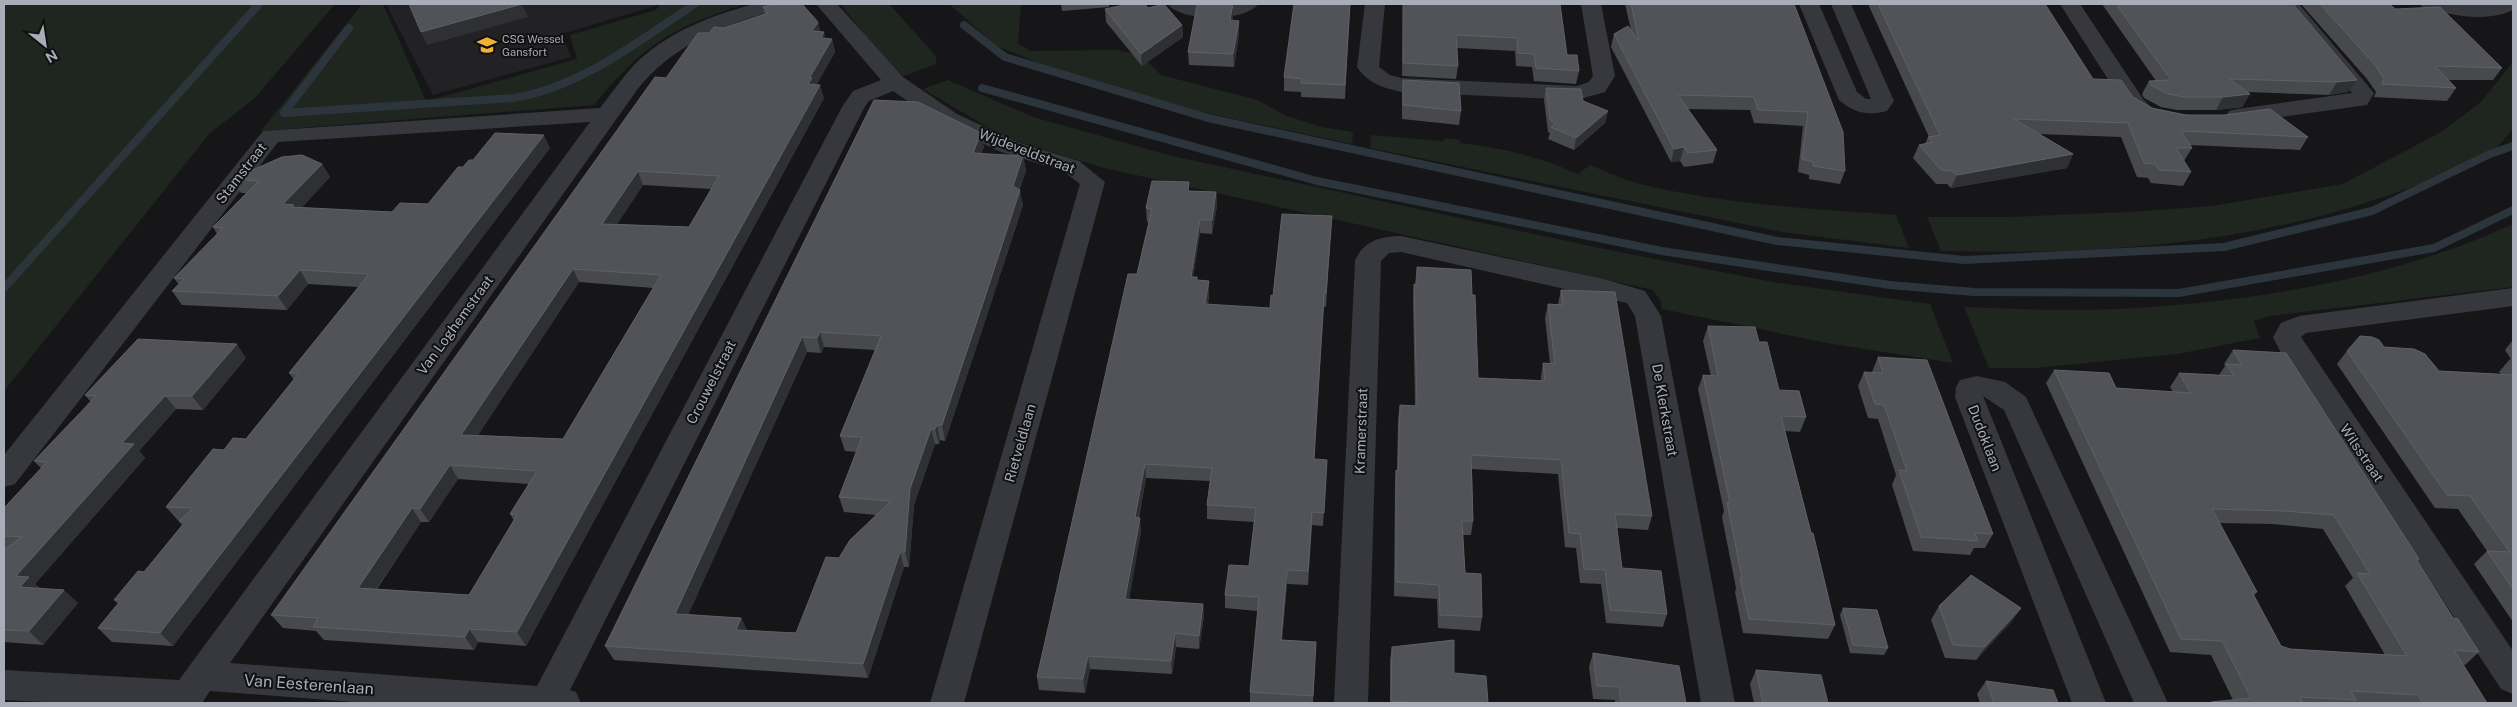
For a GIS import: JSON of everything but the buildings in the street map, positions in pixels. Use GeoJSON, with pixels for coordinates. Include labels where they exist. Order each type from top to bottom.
{"type":"FeatureCollection","features":[{"type":"Feature","properties":{"kind":"street","name":"Van Loghemstraat"},"geometry":{"type":"LineString","coordinates":[[191,691],[607,114],[643,69],[695,30],[719,20],[775,4]]}},
{"type":"Feature","properties":{"kind":"street","name":"Wijdeveldstraat"},"geometry":{"type":"LineString","coordinates":[[826,4],[895,82],[949,119],[1009,147],[1071,166],[1093,182]]}},
{"type":"Feature","properties":{"kind":"street"},"geometry":{"type":"LineString","coordinates":[[1178,4],[1196,10],[1217,11],[1248,4]]}},
{"type":"Feature","properties":{"kind":"street"},"geometry":{"type":"LineString","coordinates":[[1375,4],[1368,67],[1373,75],[1386,82],[1577,93],[1592,91],[1601,85],[1604,76],[1591,4]]}},
{"type":"Feature","properties":{"kind":"street"},"geometry":{"type":"LineString","coordinates":[[1810,4],[1847,95],[1860,106],[1879,106],[1883,101],[1881,94],[1841,4]]}},
{"type":"Feature","properties":{"kind":"street"},"geometry":{"type":"LineString","coordinates":[[2070,4],[2135,104],[2154,115],[2162,116]]}},
{"type":"Feature","properties":{"kind":"street"},"geometry":{"type":"LineString","coordinates":[[2216,119],[2350,103],[2359,100],[2363,94],[2288,4]]}},
{"type":"Feature","properties":{"kind":"street"},"geometry":{"type":"LineString","coordinates":[[2430,4],[2486,10],[2504,7],[2509,4]]}},
{"type":"Feature","properties":{"kind":"street","name":"Crouwelstraat"},"geometry":{"type":"LineString","coordinates":[[552,703],[852,106],[867,93],[895,82]]}},
{"type":"Feature","properties":{"kind":"street","name":"Stamstraat"},"geometry":{"type":"LineString","coordinates":[[4,476],[271,136],[607,114]]}},
{"type":"Feature","properties":{"kind":"street","name":"Rietveldlaan"},"geometry":{"type":"LineString","coordinates":[[947,703],[1093,182]]}},
{"type":"Feature","properties":{"kind":"street","name":"Kramerstraat"},"geometry":{"type":"LineString","coordinates":[[1351,703],[1368,262],[1374,250],[1390,244],[1461,255]]}},
{"type":"Feature","properties":{"kind":"street","name":"De Klerkstraat"},"geometry":{"type":"LineString","coordinates":[[1461,255],[1636,297],[1648,316],[1718,703]]}},
{"type":"Feature","properties":{"kind":"street","name":"Wilsstraat"},"geometry":{"type":"LineString","coordinates":[[2513,297],[2299,325],[2291,330],[2287,337],[2291,346],[2513,679]]}},
{"type":"Feature","properties":{"kind":"street","name":"Dudoklaan"},"geometry":{"type":"LineString","coordinates":[[2089,703],[1969,397],[1970,387],[1983,384],[2000,390],[2016,404],[2151,703]]}},
{"type":"Feature","properties":{"kind":"street","name":"Van Eesterenlaan"},"geometry":{"type":"LineString","coordinates":[[4,685],[552,703]]}},
{"type":"Feature","properties":{"kind":"shaded area"},"geometry":{"type":"Polygon","coordinates":[[[4,4],[335,4],[254,99],[210,133],[4,391],[4,4]]]}},
{"type":"Feature","properties":{"kind":"shaded area"},"geometry":{"type":"Polygon","coordinates":[[[362,4],[383,4],[426,101],[577,59],[570,35],[656,10],[660,4],[746,4],[698,21],[678,30],[661,41],[628,67],[594,105],[261,131],[362,4]]]}},
{"type":"Feature","properties":{"kind":"shaded area","name":"CSG Wessel Gansfort"},"geometry":{"type":"Polygon","coordinates":[[[386,4],[657,4],[562,34],[571,57],[433,95],[386,4]]]}},
{"type":"Feature","properties":{"kind":"shaded area"},"geometry":{"type":"Polygon","coordinates":[[[841,4],[889,4],[936,56],[936,64],[904,76],[869,41],[841,4]]]}},
{"type":"Feature","properties":{"kind":"shaded area"},"geometry":{"type":"Polygon","coordinates":[[[949,4],[1021,4],[1018,44],[1031,51],[1116,50],[1141,55],[1161,75],[1257,100],[1287,116],[1322,127],[1353,132],[1352,144],[1169,105],[1077,79],[997,46],[949,4]]]}},
{"type":"Feature","properties":{"kind":"shaded area"},"geometry":{"type":"Polygon","coordinates":[[[2513,62],[2513,129],[2488,156],[2419,184],[2347,209],[2233,235],[2175,243],[2058,251],[1941,251],[1927,217],[2007,217],[2130,212],[2212,206],[2343,184],[2441,132],[2481,102],[2513,62]]]}},
{"type":"Feature","properties":{"kind":"shaded area"},"geometry":{"type":"Polygon","coordinates":[[[948,80],[1033,117],[1172,156],[1609,250],[1773,282],[1930,304],[1953,363],[1827,343],[1662,309],[1661,301],[1653,290],[1104,168],[1006,138],[923,89],[948,80]]]}},
{"type":"Feature","properties":{"kind":"shaded area"},"geometry":{"type":"Polygon","coordinates":[[[1371,135],[1444,141],[1445,138],[1460,140],[1459,143],[1490,147],[1535,158],[1578,174],[1590,165],[1634,182],[1671,191],[1735,201],[1896,215],[1909,248],[1782,232],[1370,148],[1371,135]]]}},
{"type":"Feature","properties":{"kind":"shaded area"},"geometry":{"type":"Polygon","coordinates":[[[2513,224],[2513,287],[2269,316],[2254,321],[2260,338],[2177,354],[2035,368],[1989,368],[1964,307],[2051,310],[2118,309],[2234,299],[2293,290],[2351,278],[2408,263],[2462,245],[2513,224]]]}},
{"type":"Feature","properties":{"kind":"waterway"},"geometry":{"type":"LineString","coordinates":[[4,288],[259,4]]}},
{"type":"Feature","properties":{"kind":"waterway"},"geometry":{"type":"LineString","coordinates":[[349,28],[284,113],[514,98],[539,92],[587,73],[631,47],[695,4]]}},
{"type":"Feature","properties":{"kind":"waterway"},"geometry":{"type":"LineString","coordinates":[[964,25],[1005,57],[1208,118],[1777,241],[1964,260],[2224,247],[2372,211],[2490,154],[2513,146]]}},
{"type":"Feature","properties":{"kind":"waterway"},"geometry":{"type":"LineString","coordinates":[[982,88],[1317,181],[1662,251],[1890,285],[1974,292],[2179,293],[2434,248],[2513,210]]}},
{"type":"Feature","properties":{"kind":"place","name":"CSG Wessel Gansfort"},"geometry":{"type":"Point","coordinates":[487,45]}}]}
